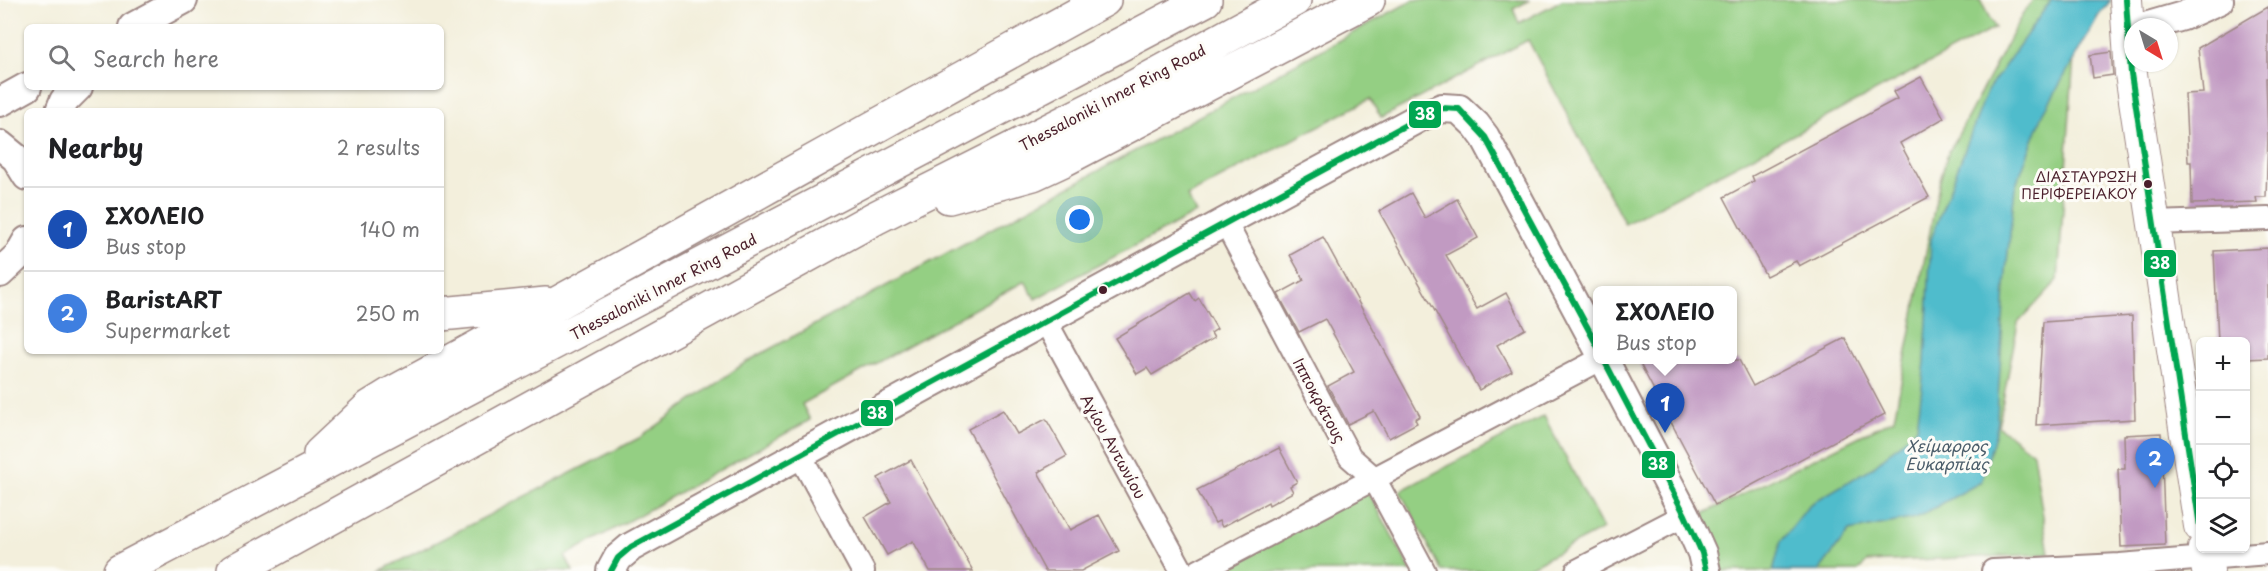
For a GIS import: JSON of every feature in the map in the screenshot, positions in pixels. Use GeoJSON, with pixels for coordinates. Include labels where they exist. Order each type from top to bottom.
{"type":"FeatureCollection","features":[{"type":"Feature","properties":{"kind":"highway"},"geometry":{"type":"LineString","coordinates":[[285,485],[370,407],[1104,0]]}},
{"type":"Feature","properties":{"kind":"highway","name":"Thessaloniki Inner Ring Road"},"geometry":{"type":"LineString","coordinates":[[120,571],[1205,0]]}},
{"type":"Feature","properties":{"kind":"highway","name":"Thessaloniki Inner Ring Road"},"geometry":{"type":"LineString","coordinates":[[234,571],[875,218],[1121,94],[1294,0]]}},
{"type":"Feature","properties":{"kind":"highway"},"geometry":{"type":"LineString","coordinates":[[875,218],[1033,174],[1368,0]]}},
{"type":"Feature","properties":{"kind":"highway"},"geometry":{"type":"LineString","coordinates":[[444,314],[562,302]]}},
{"type":"Feature","properties":{"kind":"highway"},"geometry":{"type":"LineString","coordinates":[[281,571],[329,520]]}},
{"type":"Feature","properties":{"kind":"main road"},"geometry":{"type":"LineString","coordinates":[[2126,0],[2131,18]]}},
{"type":"Feature","properties":{"kind":"main road"},"geometry":{"type":"LineString","coordinates":[[2131,72],[2196,499]]}},
{"type":"Feature","properties":{"kind":"street"},"geometry":{"type":"LineString","coordinates":[[2176,18],[2219,0]]}},
{"type":"Feature","properties":{"kind":"street"},"geometry":{"type":"LineString","coordinates":[[139,24],[162,13]]}},
{"type":"Feature","properties":{"kind":"street"},"geometry":{"type":"LineString","coordinates":[[0,102],[24,89]]}},
{"type":"Feature","properties":{"kind":"street"},"geometry":{"type":"LineString","coordinates":[[61,108],[64,101],[75,90]]}},
{"type":"Feature","properties":{"kind":"street"},"geometry":{"type":"LineString","coordinates":[[612,568],[623,552],[631,547],[1225,222],[1424,115],[1442,108],[1459,109],[1485,137],[1593,339]]}},
{"type":"Feature","properties":{"kind":"street"},"geometry":{"type":"LineString","coordinates":[[0,145],[16,158],[24,171]]}},
{"type":"Feature","properties":{"kind":"street"},"geometry":{"type":"LineString","coordinates":[[2155,223],[2268,219]]}},
{"type":"Feature","properties":{"kind":"street","name":"Ιπποκράτους"},"geometry":{"type":"LineString","coordinates":[[1225,222],[1350,457],[1374,478],[1424,571]]}},
{"type":"Feature","properties":{"kind":"street"},"geometry":{"type":"LineString","coordinates":[[1,274],[24,246]]}},
{"type":"Feature","properties":{"kind":"street","name":"Αγίου Αντωνίου"},"geometry":{"type":"LineString","coordinates":[[1045,320],[1182,571]]}},
{"type":"Feature","properties":{"kind":"street"},"geometry":{"type":"LineString","coordinates":[[1199,571],[1594,364]]}},
{"type":"Feature","properties":{"kind":"street"},"geometry":{"type":"LineString","coordinates":[[1604,364],[1685,515],[1702,553],[1706,571]]}},
{"type":"Feature","properties":{"kind":"street"},"geometry":{"type":"LineString","coordinates":[[800,455],[863,571]]}},
{"type":"Feature","properties":{"kind":"street"},"geometry":{"type":"LineString","coordinates":[[1576,571],[1685,515]]}},
{"type":"Feature","properties":{"kind":"street"},"geometry":{"type":"LineString","coordinates":[[1993,571],[2120,565],[2268,553]]}},
{"type":"Feature","properties":{"kind":"green space"},"geometry":{"type":"Polygon","coordinates":[[[1413,0],[1530,0],[1513,9],[1519,23],[1562,0],[1980,0],[1995,28],[1625,224],[1528,40],[1381,118],[1370,99],[1187,196],[1196,213],[1035,299],[1025,281],[802,404],[810,420],[565,556],[573,571],[380,571],[641,437],[746,362],[1413,0]]]}},
{"type":"Feature","properties":{"kind":"green space"},"geometry":{"type":"Polygon","coordinates":[[[2033,0],[2078,0],[2058,280],[2018,323],[1998,426],[2033,453],[2049,554],[1867,562],[1858,571],[1718,571],[1701,515],[1894,419],[1939,184],[1947,156],[2023,13],[2033,0]]]}},
{"type":"Feature","properties":{"kind":"green space"},"geometry":{"type":"Polygon","coordinates":[[[1544,416],[1603,529],[1522,571],[1442,571],[1400,491],[1544,416]]]}},
{"type":"Feature","properties":{"kind":"green space"},"geometry":{"type":"Polygon","coordinates":[[[1367,489],[1411,571],[1215,571],[1367,489]]]}},
{"type":"Feature","properties":{"kind":"water","name":"Χείμαρρος Ευκαρπίας"},"geometry":{"type":"Polygon","coordinates":[[[2051,0],[2111,0],[2099,15],[2043,114],[2015,188],[2006,271],[1996,432],[1981,482],[1916,518],[1849,531],[1819,571],[1773,571],[1781,541],[1810,504],[1872,468],[1917,428],[1925,362],[1931,239],[1987,91],[2051,0]]]}},
{"type":"Feature","properties":{"kind":"building"},"geometry":{"type":"Polygon","coordinates":[[[2268,7],[2266,197],[2256,197],[2257,202],[2192,204],[2185,94],[2203,93],[2198,48],[2268,7]]]}},
{"type":"Feature","properties":{"kind":"building"},"geometry":{"type":"Polygon","coordinates":[[[2111,52],[2113,75],[2093,78],[2090,55],[2111,52]]]}},
{"type":"Feature","properties":{"kind":"building"},"geometry":{"type":"Polygon","coordinates":[[[1921,77],[1944,118],[1900,143],[1929,197],[1799,266],[1796,261],[1766,276],[1724,197],[1754,181],[1752,176],[1897,99],[1893,92],[1921,77]]]}},
{"type":"Feature","properties":{"kind":"building"},"geometry":{"type":"Polygon","coordinates":[[[1411,193],[1425,218],[1457,199],[1478,238],[1446,255],[1477,309],[1506,293],[1525,329],[1497,345],[1512,371],[1479,390],[1379,211],[1411,193]]]}},
{"type":"Feature","properties":{"kind":"building"},"geometry":{"type":"Polygon","coordinates":[[[1323,237],[1420,416],[1415,419],[1417,423],[1389,438],[1374,411],[1348,424],[1328,386],[1354,372],[1325,319],[1299,332],[1278,294],[1304,280],[1290,255],[1323,237]]]}},
{"type":"Feature","properties":{"kind":"building"},"geometry":{"type":"Polygon","coordinates":[[[2268,248],[2268,358],[2250,359],[2250,337],[2218,337],[2214,251],[2268,248]]]}},
{"type":"Feature","properties":{"kind":"building"},"geometry":{"type":"Polygon","coordinates":[[[1190,293],[1195,301],[1199,298],[1217,329],[1211,333],[1214,338],[1152,375],[1147,368],[1137,374],[1115,338],[1190,293]]]}},
{"type":"Feature","properties":{"kind":"building"},"geometry":{"type":"Polygon","coordinates":[[[2132,316],[2135,419],[2036,425],[2043,322],[2132,316]]]}},
{"type":"Feature","properties":{"kind":"building"},"geometry":{"type":"Polygon","coordinates":[[[1845,338],[1885,414],[1715,505],[1640,364],[1737,364],[1739,360],[1753,386],[1845,338]]]}},
{"type":"Feature","properties":{"kind":"building"},"geometry":{"type":"Polygon","coordinates":[[[1003,410],[1017,434],[1046,419],[1067,456],[1038,472],[1070,530],[1099,515],[1119,551],[1081,571],[1045,571],[968,429],[1003,410]]]}},
{"type":"Feature","properties":{"kind":"building"},"geometry":{"type":"Polygon","coordinates":[[[2161,433],[2165,545],[2121,547],[2118,469],[2125,469],[2124,435],[2161,433]]]}},
{"type":"Feature","properties":{"kind":"building"},"geometry":{"type":"Polygon","coordinates":[[[1279,448],[1297,482],[1290,486],[1293,492],[1269,505],[1268,502],[1222,527],[1219,521],[1215,523],[1197,490],[1279,448]]]}},
{"type":"Feature","properties":{"kind":"building"},"geometry":{"type":"Polygon","coordinates":[[[911,460],[973,571],[930,571],[913,541],[887,555],[865,517],[891,502],[878,478],[911,460]]]}},
{"type":"Feature","properties":{"kind":"transit line","name":"38"},"geometry":{"type":"LineString","coordinates":[[2126,0],[2131,74],[2196,500]]}},
{"type":"Feature","properties":{"kind":"transit line","name":"38"},"geometry":{"type":"LineString","coordinates":[[611,571],[618,558],[631,547],[1424,115],[1442,108],[1459,109],[1485,137],[1593,338]]}},
{"type":"Feature","properties":{"kind":"transit line","name":"38"},"geometry":{"type":"LineString","coordinates":[[1606,364],[1685,515],[1702,553],[1706,571]]}},
{"type":"Feature","properties":{"kind":"place","name":"ΔΙΑΣΤΑΥΡΩΣΗ ΠΕΡΙΦΕΡΕΙΑΚΟΥ"},"geometry":{"type":"Point","coordinates":[2148,184]}},
{"type":"Feature","properties":{"kind":"place","name":"ΣΧΟΛΕΙΟ"},"geometry":{"type":"Point","coordinates":[1665,433]}},
{"type":"Feature","properties":{"kind":"place","name":"BaristART"},"geometry":{"type":"Point","coordinates":[2155,488]}}]}
